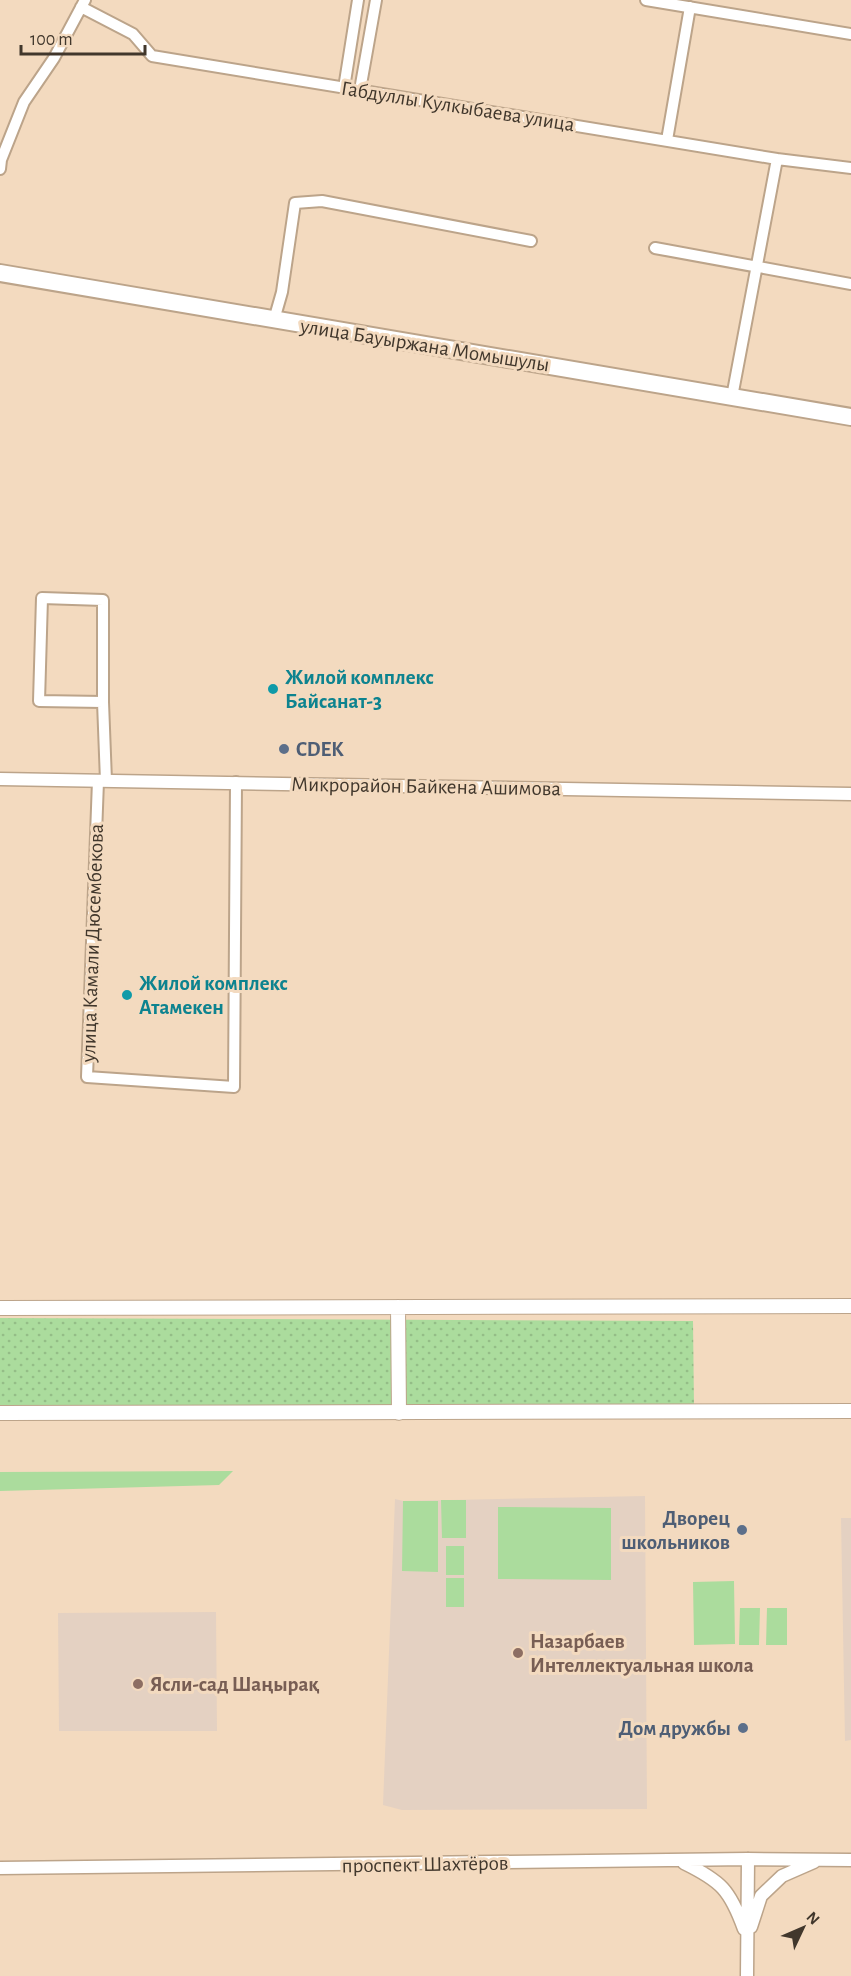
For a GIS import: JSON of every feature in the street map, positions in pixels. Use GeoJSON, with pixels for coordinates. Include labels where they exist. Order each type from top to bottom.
{"type":"FeatureCollection","features":[{"type":"Feature","properties":{"kind":"main road","name":"улица Бауыржана Момышулы"},"geometry":{"type":"LineString","coordinates":[[0,273],[851,417]]}},
{"type":"Feature","properties":{"kind":"main road"},"geometry":{"type":"LineString","coordinates":[[0,1308],[851,1306]]}},
{"type":"Feature","properties":{"kind":"main road"},"geometry":{"type":"LineString","coordinates":[[398,1307],[399,1413]]}},
{"type":"Feature","properties":{"kind":"main road"},"geometry":{"type":"LineString","coordinates":[[0,1413],[851,1411]]}},
{"type":"Feature","properties":{"kind":"street"},"geometry":{"type":"LineString","coordinates":[[344,88],[358,0]]}},
{"type":"Feature","properties":{"kind":"street"},"geometry":{"type":"LineString","coordinates":[[360,90],[376,0]]}},
{"type":"Feature","properties":{"kind":"street"},"geometry":{"type":"LineString","coordinates":[[646,0],[851,34]]}},
{"type":"Feature","properties":{"kind":"street"},"geometry":{"type":"LineString","coordinates":[[0,169],[1,159],[24,102],[54,58],[83,3]]}},
{"type":"Feature","properties":{"kind":"street","name":"Габдуллы Кулкыбаева улица"},"geometry":{"type":"LineString","coordinates":[[83,3],[133,34],[152,57],[777,159],[851,168]]}},
{"type":"Feature","properties":{"kind":"street"},"geometry":{"type":"LineString","coordinates":[[667,140],[690,7]]}},
{"type":"Feature","properties":{"kind":"street"},"geometry":{"type":"LineString","coordinates":[[732,397],[777,159]]}},
{"type":"Feature","properties":{"kind":"street"},"geometry":{"type":"LineString","coordinates":[[274,320],[282,292],[295,203],[322,201],[531,241]]}},
{"type":"Feature","properties":{"kind":"street"},"geometry":{"type":"LineString","coordinates":[[655,248],[851,284]]}},
{"type":"Feature","properties":{"kind":"street"},"geometry":{"type":"LineString","coordinates":[[102,781],[103,702],[103,600],[42,598],[39,701],[103,702]]}},
{"type":"Feature","properties":{"kind":"street","name":"Микрорайон Байкена Ашимова"},"geometry":{"type":"LineString","coordinates":[[0,779],[851,794]]}},
{"type":"Feature","properties":{"kind":"street","name":"улица Камали Дюсембекова"},"geometry":{"type":"LineString","coordinates":[[102,781],[87,1077],[234,1087],[236,782]]}},
{"type":"Feature","properties":{"kind":"street"},"geometry":{"type":"LineString","coordinates":[[747,1976],[748,1859]]}},
{"type":"Feature","properties":{"kind":"street","name":"проспект Шахтёров"},"geometry":{"type":"LineString","coordinates":[[0,1868],[680,1862],[748,1859],[851,1860]]}},
{"type":"Feature","properties":{"kind":"street"},"geometry":{"type":"LineString","coordinates":[[747,1938],[761,1896],[782,1876],[818,1860]]}},
{"type":"Feature","properties":{"kind":"street"},"geometry":{"type":"LineString","coordinates":[[680,1862],[712,1877],[727,1893],[734,1902],[747,1938]]}},
{"type":"Feature","properties":{"kind":"shaded area","name":"Назарбаев Интеллектуальная школа"},"geometry":{"type":"Polygon","coordinates":[[[645,1496],[647,1809],[402,1810],[383,1805],[395,1499],[403,1501],[645,1496]]]}},
{"type":"Feature","properties":{"kind":"shaded area"},"geometry":{"type":"Polygon","coordinates":[[[841,1518],[851,1518],[851,1740],[845,1741],[841,1518]]]}},
{"type":"Feature","properties":{"kind":"shaded area","name":"Ясли-сад Шаңырақ"},"geometry":{"type":"Polygon","coordinates":[[[216,1612],[217,1731],[59,1731],[58,1613],[216,1612]]]}},
{"type":"Feature","properties":{"kind":"green space"},"geometry":{"type":"Polygon","coordinates":[[[0,1318],[693,1321],[694,1407],[0,1408],[0,1318]]]}},
{"type":"Feature","properties":{"kind":"green space"},"geometry":{"type":"Polygon","coordinates":[[[233,1471],[219,1485],[0,1491],[0,1472],[233,1471]]]}},
{"type":"Feature","properties":{"kind":"green space"},"geometry":{"type":"Polygon","coordinates":[[[441,1500],[466,1500],[466,1538],[442,1538],[441,1500]]]}},
{"type":"Feature","properties":{"kind":"green space"},"geometry":{"type":"Polygon","coordinates":[[[403,1501],[438,1501],[438,1572],[402,1571],[403,1501]]]}},
{"type":"Feature","properties":{"kind":"green space"},"geometry":{"type":"Polygon","coordinates":[[[498,1507],[611,1508],[611,1580],[498,1579],[498,1507]]]}},
{"type":"Feature","properties":{"kind":"green space"},"geometry":{"type":"Polygon","coordinates":[[[446,1546],[464,1546],[464,1575],[446,1575],[446,1546]]]}},
{"type":"Feature","properties":{"kind":"green space"},"geometry":{"type":"Polygon","coordinates":[[[446,1578],[464,1578],[464,1607],[446,1607],[446,1578]]]}},
{"type":"Feature","properties":{"kind":"green space"},"geometry":{"type":"Polygon","coordinates":[[[734,1581],[735,1644],[694,1645],[693,1582],[734,1581]]]}},
{"type":"Feature","properties":{"kind":"green space"},"geometry":{"type":"Polygon","coordinates":[[[740,1608],[760,1608],[759,1645],[739,1645],[740,1608]]]}},
{"type":"Feature","properties":{"kind":"green space"},"geometry":{"type":"Polygon","coordinates":[[[767,1608],[787,1608],[787,1645],[766,1645],[767,1608]]]}},
{"type":"Feature","properties":{"kind":"place","name":"Жилой комплекс Байсанат-3"},"geometry":{"type":"Point","coordinates":[273,689]}},
{"type":"Feature","properties":{"kind":"place","name":"CDEK"},"geometry":{"type":"Point","coordinates":[284,749]}},
{"type":"Feature","properties":{"kind":"place","name":"Жилой комплекс Атамекен"},"geometry":{"type":"Point","coordinates":[127,995]}},
{"type":"Feature","properties":{"kind":"place","name":"Дворец школьников"},"geometry":{"type":"Point","coordinates":[742,1530]}},
{"type":"Feature","properties":{"kind":"place","name":"Назарбаев Интеллектуальная школа"},"geometry":{"type":"Point","coordinates":[518,1653]}},
{"type":"Feature","properties":{"kind":"place","name":"Ясли-сад Шаңырақ"},"geometry":{"type":"Point","coordinates":[138,1684]}},
{"type":"Feature","properties":{"kind":"place","name":"Дом дружбы"},"geometry":{"type":"Point","coordinates":[743,1728]}}]}
